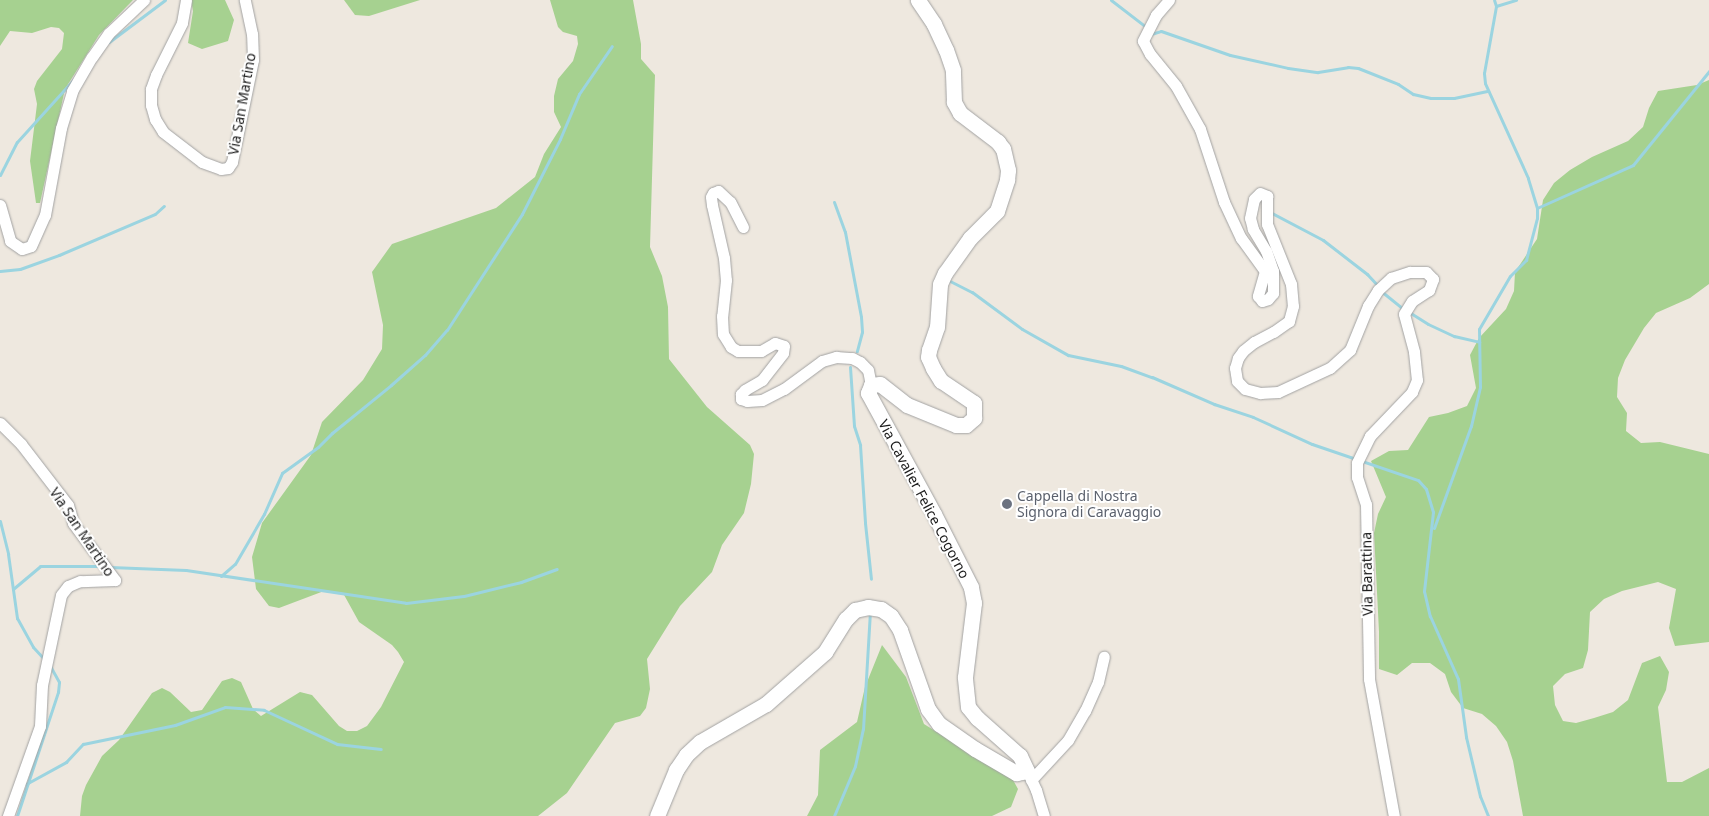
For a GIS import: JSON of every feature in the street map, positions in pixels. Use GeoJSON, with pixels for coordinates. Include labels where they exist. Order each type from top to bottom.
{"type":"FeatureCollection","features":[{"type":"Feature","properties":{"kind":"street"},"geometry":{"type":"LineString","coordinates":[[0,205],[10,241],[18,248],[31,246],[45,215],[61,128],[72,91],[92,57],[109,34],[144,0]]}},
{"type":"Feature","properties":{"kind":"street","name":"Via San Martino"},"geometry":{"type":"LineString","coordinates":[[186,0],[182,23],[156,75],[151,90],[151,104],[155,119],[163,132],[202,162],[221,169],[228,168],[232,162],[253,60],[252,34],[245,0]]}},
{"type":"Feature","properties":{"kind":"street","name":"Via Cavalier Felice Cogorno"},"geometry":{"type":"LineString","coordinates":[[871,386],[880,384],[907,405],[956,426],[966,425],[974,418],[974,403],[941,381],[928,357],[937,326],[939,291],[945,273],[970,238],[997,211],[1007,180],[1008,170],[1003,150],[998,142],[960,113],[954,102],[953,70],[946,50],[934,24],[918,0]]}},
{"type":"Feature","properties":{"kind":"street","name":"Via Barattina"},"geometry":{"type":"LineString","coordinates":[[1169,0],[1156,15],[1143,41],[1150,54],[1176,86],[1200,129],[1224,202],[1241,238],[1265,271],[1258,296],[1262,301],[1268,299],[1273,293],[1273,271],[1266,251],[1252,229],[1250,218],[1254,199],[1260,193],[1267,196],[1267,224],[1291,284],[1293,306],[1289,321],[1254,342],[1238,358],[1235,368],[1237,380],[1245,389],[1260,393],[1278,392],[1330,368],[1350,350],[1368,306],[1378,290],[1391,278],[1410,272],[1426,272],[1433,279],[1429,290],[1412,301],[1404,314],[1414,352],[1418,380],[1412,392],[1370,436],[1357,463],[1357,477],[1366,504],[1369,679],[1394,816]]}},
{"type":"Feature","properties":{"kind":"street","name":"Via Cavalier Felice Cogorno"},"geometry":{"type":"LineString","coordinates":[[743,227],[730,202],[718,191],[713,193],[711,197],[712,205],[724,258],[726,280],[722,316],[723,334],[731,347],[738,351],[761,351],[775,342],[784,346],[783,353],[762,380],[745,390],[741,394],[741,399],[746,401],[762,400],[784,390],[822,361],[836,357],[852,358],[860,362],[868,370],[871,386],[868,390],[868,396],[934,514],[971,588],[974,603],[965,677],[968,707],[977,718],[1020,756],[1029,776]]}},
{"type":"Feature","properties":{"kind":"street","name":"Via San Martino"},"geometry":{"type":"LineString","coordinates":[[0,423],[21,444],[68,505],[73,523],[115,580],[80,581],[68,586],[61,595],[42,685],[40,726],[8,816]]}},
{"type":"Feature","properties":{"kind":"street"},"geometry":{"type":"LineString","coordinates":[[657,816],[676,770],[686,754],[700,742],[766,704],[826,652],[846,619],[855,610],[868,607],[881,609],[891,616],[900,630],[928,710],[939,724],[976,750],[1016,773],[1029,776]]}},
{"type":"Feature","properties":{"kind":"street"},"geometry":{"type":"LineString","coordinates":[[1029,776],[1068,740],[1085,711],[1098,682],[1104,658]]}},
{"type":"Feature","properties":{"kind":"street"},"geometry":{"type":"LineString","coordinates":[[1029,776],[1044,816]]}},
{"type":"Feature","properties":{"kind":"green space"},"geometry":{"type":"Polygon","coordinates":[[[0,0],[133,0],[99,35],[65,89],[40,203],[36,203],[30,161],[37,104],[34,89],[37,81],[62,49],[64,33],[59,28],[51,27],[32,33],[10,31],[0,46],[0,0]]]}},
{"type":"Feature","properties":{"kind":"green space"},"geometry":{"type":"Polygon","coordinates":[[[191,0],[225,0],[234,20],[228,41],[202,49],[188,43],[193,11],[191,0]]]}},
{"type":"Feature","properties":{"kind":"green space"},"geometry":{"type":"Polygon","coordinates":[[[344,0],[420,0],[369,16],[355,15],[344,0]]]}},
{"type":"Feature","properties":{"kind":"green space"},"geometry":{"type":"Polygon","coordinates":[[[550,0],[633,0],[641,44],[641,59],[655,75],[650,247],[662,276],[668,307],[669,359],[707,407],[750,445],[754,454],[751,484],[744,513],[722,545],[712,572],[680,606],[647,659],[650,689],[646,708],[640,716],[615,723],[567,793],[538,816],[80,816],[82,796],[86,785],[102,756],[119,740],[152,693],[162,688],[170,692],[191,712],[202,710],[222,681],[232,678],[241,682],[253,709],[261,716],[300,692],[312,695],[339,726],[347,731],[357,731],[367,726],[381,707],[404,662],[392,645],[359,622],[343,593],[324,591],[279,608],[269,606],[256,589],[252,557],[262,523],[311,455],[322,422],[363,380],[382,349],[383,325],[372,272],[392,244],[496,208],[535,177],[544,154],[561,127],[554,112],[554,96],[558,79],[573,61],[578,44],[577,36],[563,32],[558,27],[550,0]]]}},
{"type":"Feature","properties":{"kind":"green space"},"geometry":{"type":"Polygon","coordinates":[[[1709,80],[1709,284],[1690,298],[1656,313],[1644,328],[1625,360],[1618,378],[1617,397],[1627,413],[1626,431],[1641,443],[1660,442],[1709,454],[1709,642],[1675,646],[1669,628],[1676,589],[1658,582],[1622,591],[1604,599],[1590,612],[1588,650],[1583,668],[1565,674],[1553,686],[1555,705],[1563,721],[1576,723],[1594,718],[1613,712],[1628,700],[1642,663],[1660,656],[1669,672],[1666,690],[1658,707],[1667,782],[1682,782],[1709,768],[1709,816],[1523,816],[1513,761],[1507,742],[1496,726],[1482,714],[1463,708],[1451,692],[1445,674],[1430,663],[1412,663],[1397,675],[1379,669],[1374,533],[1378,514],[1386,497],[1371,461],[1389,451],[1408,450],[1429,417],[1467,406],[1476,388],[1470,355],[1479,338],[1506,309],[1514,291],[1515,272],[1537,239],[1543,200],[1554,183],[1570,170],[1592,157],[1628,141],[1643,127],[1649,108],[1658,91],[1697,85],[1709,80]]]}},
{"type":"Feature","properties":{"kind":"green space"},"geometry":{"type":"Polygon","coordinates":[[[882,645],[906,677],[924,724],[1013,780],[1018,789],[1011,807],[992,816],[807,816],[818,795],[820,750],[857,722],[865,687],[882,645]]]}},
{"type":"Feature","properties":{"kind":"waterway"},"geometry":{"type":"LineString","coordinates":[[109,42],[165,0]]}},
{"type":"Feature","properties":{"kind":"waterway"},"geometry":{"type":"LineString","coordinates":[[1111,0],[1146,27]]}},
{"type":"Feature","properties":{"kind":"waterway"},"geometry":{"type":"LineString","coordinates":[[1434,528],[1471,426],[1480,387],[1479,329],[1510,276],[1526,260],[1537,218],[1537,208],[1528,178],[1485,83],[1484,73],[1496,6],[1494,0]]}},
{"type":"Feature","properties":{"kind":"waterway"},"geometry":{"type":"LineString","coordinates":[[1496,6],[1516,0]]}},
{"type":"Feature","properties":{"kind":"waterway"},"geometry":{"type":"LineString","coordinates":[[1151,34],[1161,31],[1230,55],[1288,68],[1318,72],[1348,67],[1358,68],[1398,84],[1413,94],[1431,98],[1454,98],[1488,91]]}},
{"type":"Feature","properties":{"kind":"waterway"},"geometry":{"type":"LineString","coordinates":[[221,576],[235,564],[264,514],[282,473],[318,447],[332,433],[391,385],[425,355],[447,330],[522,214],[560,139],[579,94],[612,46]]}},
{"type":"Feature","properties":{"kind":"waterway"},"geometry":{"type":"LineString","coordinates":[[1537,208],[1633,165],[1709,71]]}},
{"type":"Feature","properties":{"kind":"waterway"},"geometry":{"type":"LineString","coordinates":[[0,175],[17,142],[74,79]]}},
{"type":"Feature","properties":{"kind":"waterway"},"geometry":{"type":"LineString","coordinates":[[834,202],[845,232],[861,317],[862,332],[857,351]]}},
{"type":"Feature","properties":{"kind":"waterway"},"geometry":{"type":"LineString","coordinates":[[0,271],[20,269],[59,255],[155,214],[164,206]]}},
{"type":"Feature","properties":{"kind":"waterway"},"geometry":{"type":"LineString","coordinates":[[1270,212],[1323,240],[1367,274],[1378,286]]}},
{"type":"Feature","properties":{"kind":"waterway"},"geometry":{"type":"LineString","coordinates":[[948,280],[972,292],[1022,329],[1068,355],[1121,366],[1152,377],[1214,404],[1253,417],[1312,444],[1418,480],[1426,489],[1433,512],[1424,591],[1430,616],[1458,679],[1466,737],[1480,796],[1488,816]]}},
{"type":"Feature","properties":{"kind":"waterway"},"geometry":{"type":"LineString","coordinates":[[1381,291],[1403,309]]}},
{"type":"Feature","properties":{"kind":"waterway"},"geometry":{"type":"LineString","coordinates":[[1409,312],[1428,324],[1454,336],[1479,342]]}},
{"type":"Feature","properties":{"kind":"waterway"},"geometry":{"type":"LineString","coordinates":[[850,367],[854,426],[860,445],[871,579]]}},
{"type":"Feature","properties":{"kind":"waterway"},"geometry":{"type":"LineString","coordinates":[[0,521],[8,554],[17,618],[33,647],[45,660]]}},
{"type":"Feature","properties":{"kind":"waterway"},"geometry":{"type":"LineString","coordinates":[[13,589],[40,566],[101,566]]}},
{"type":"Feature","properties":{"kind":"waterway"},"geometry":{"type":"LineString","coordinates":[[110,567],[186,570],[406,603],[464,596],[521,582],[557,569]]}},
{"type":"Feature","properties":{"kind":"waterway"},"geometry":{"type":"LineString","coordinates":[[834,816],[855,766],[863,729],[870,611]]}},
{"type":"Feature","properties":{"kind":"waterway"},"geometry":{"type":"LineString","coordinates":[[17,816],[58,692],[59,682],[49,664]]}},
{"type":"Feature","properties":{"kind":"waterway"},"geometry":{"type":"LineString","coordinates":[[26,784],[66,762],[83,744],[175,725],[225,707],[264,710],[337,744],[381,749]]}},
{"type":"Feature","properties":{"kind":"place","name":"Cappella di Nostra Signora di Caravaggio"},"geometry":{"type":"Point","coordinates":[1007,504]}}]}
